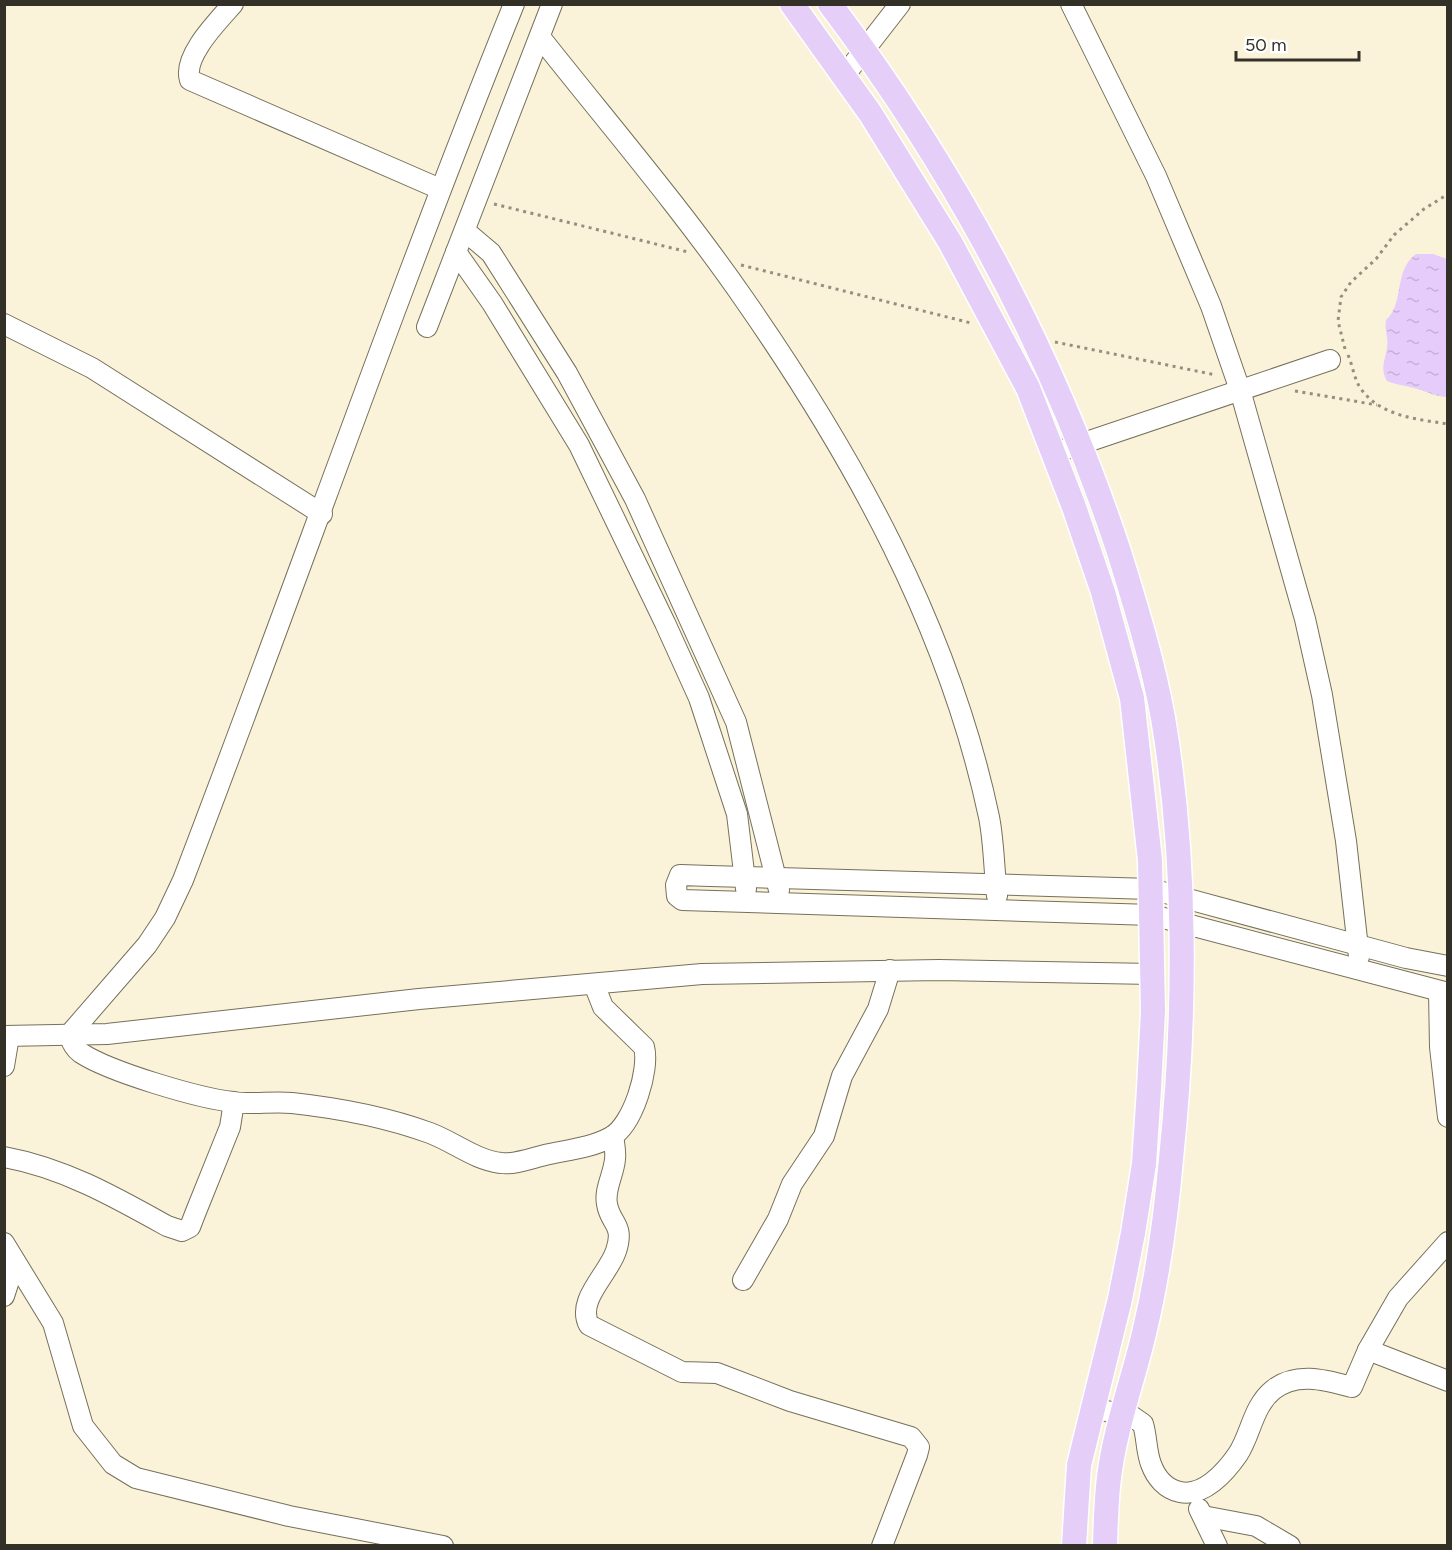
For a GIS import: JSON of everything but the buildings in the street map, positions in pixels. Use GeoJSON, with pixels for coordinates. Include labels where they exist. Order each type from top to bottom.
{"type":"FeatureCollection","features":[{"type":"Feature","properties":{"kind":"main road"},"geometry":{"type":"LineString","coordinates":[[792,4],[844,76],[951,242],[1028,388],[1104,592],[1132,698],[1152,915],[1154,1011],[1144,1164],[1120,1299],[1079,1465],[1074,1545]]}},
{"type":"Feature","properties":{"kind":"main road"},"geometry":{"type":"LineString","coordinates":[[830,4],[910,120],[980,233],[1032,337],[1097,486],[1150,657],[1163,718],[1173,796],[1180,923],[1180,1018],[1176,1112],[1168,1188],[1145,1329],[1110,1467],[1105,1545]]}},
{"type":"Feature","properties":{"kind":"street"},"geometry":{"type":"LineString","coordinates":[[233,4],[207,33],[190,62],[187,72],[190,80],[440,189]]}},
{"type":"Feature","properties":{"kind":"street"},"geometry":{"type":"LineString","coordinates":[[69,1035],[147,945],[179,889],[322,513],[440,189],[514,4]]}},
{"type":"Feature","properties":{"kind":"street"},"geometry":{"type":"LineString","coordinates":[[427,327],[552,4]]}},
{"type":"Feature","properties":{"kind":"street"},"geometry":{"type":"LineString","coordinates":[[844,76],[900,4]]}},
{"type":"Feature","properties":{"kind":"street"},"geometry":{"type":"LineString","coordinates":[[1071,4],[1156,176],[1211,306],[1238,385],[1305,619],[1322,695],[1335,768],[1359,945],[1359,970]]}},
{"type":"Feature","properties":{"kind":"street"},"geometry":{"type":"LineString","coordinates":[[540,37],[744,299],[848,460],[910,577],[964,720],[989,819],[998,911]]}},
{"type":"Feature","properties":{"kind":"street"},"geometry":{"type":"LineString","coordinates":[[465,231],[490,252],[567,374],[635,499],[736,722],[782,905]]}},
{"type":"Feature","properties":{"kind":"street"},"geometry":{"type":"LineString","coordinates":[[456,252],[492,303],[579,445],[699,698],[737,814],[748,904]]}},
{"type":"Feature","properties":{"kind":"street"},"geometry":{"type":"LineString","coordinates":[[4,324],[92,368],[322,513]]}},
{"type":"Feature","properties":{"kind":"street"},"geometry":{"type":"LineString","coordinates":[[1054,453],[1238,385],[1330,360]]}},
{"type":"Feature","properties":{"kind":"street"},"geometry":{"type":"LineString","coordinates":[[1448,966],[1359,945],[1178,894],[1151,889],[744,876],[680,876],[676,885],[676,896],[682,900],[748,904],[1152,915],[1443,992],[1440,1047],[1448,1117]]}},
{"type":"Feature","properties":{"kind":"street"},"geometry":{"type":"LineString","coordinates":[[4,1066],[7,1036],[107,1034],[419,999],[702,975],[890,970],[1153,974]]}},
{"type":"Feature","properties":{"kind":"street"},"geometry":{"type":"LineString","coordinates":[[743,1280],[778,1219],[792,1184],[824,1136],[842,1076],[878,1009],[890,970]]}},
{"type":"Feature","properties":{"kind":"street"},"geometry":{"type":"LineString","coordinates":[[594,984],[603,1007],[639,1041],[646,1057],[636,1100],[613,1136],[615,1158],[607,1205],[619,1228],[620,1236],[609,1268],[590,1297],[585,1311],[589,1325],[682,1372],[717,1373],[790,1401],[911,1437],[919,1447],[917,1455],[882,1545]]}},
{"type":"Feature","properties":{"kind":"street"},"geometry":{"type":"LineString","coordinates":[[69,1035],[73,1046],[80,1053],[198,1095],[234,1102],[278,1101],[316,1106],[389,1121],[430,1133],[473,1155],[503,1164],[576,1149],[613,1136]]}},
{"type":"Feature","properties":{"kind":"street"},"geometry":{"type":"LineString","coordinates":[[4,1157],[57,1170],[175,1230],[182,1231],[189,1227],[195,1214],[230,1127],[234,1102]]}},
{"type":"Feature","properties":{"kind":"street"},"geometry":{"type":"LineString","coordinates":[[1093,1408],[1133,1417],[1143,1424],[1151,1465],[1160,1480],[1172,1490],[1189,1494],[1199,1492],[1211,1483],[1238,1454],[1261,1403],[1274,1389],[1299,1378],[1320,1378],[1352,1387],[1368,1350],[1398,1298],[1448,1242]]}},
{"type":"Feature","properties":{"kind":"street"},"geometry":{"type":"LineString","coordinates":[[4,1243],[54,1323],[83,1426],[113,1464],[136,1478],[289,1516],[443,1545]]}},
{"type":"Feature","properties":{"kind":"street"},"geometry":{"type":"LineString","coordinates":[[4,1296],[15,1262]]}},
{"type":"Feature","properties":{"kind":"street"},"geometry":{"type":"LineString","coordinates":[[1368,1350],[1448,1381]]}},
{"type":"Feature","properties":{"kind":"street"},"geometry":{"type":"LineString","coordinates":[[1189,1494],[1217,1545]]}},
{"type":"Feature","properties":{"kind":"street"},"geometry":{"type":"LineString","coordinates":[[1203,1516],[1256,1526],[1290,1545]]}},
{"type":"Feature","properties":{"kind":"path"},"geometry":{"type":"LineString","coordinates":[[1448,194],[1424,209],[1394,235],[1376,259],[1351,282],[1341,297],[1338,321],[1341,339],[1359,385],[1379,405],[1389,412],[1448,424]]}},
{"type":"Feature","properties":{"kind":"path"},"geometry":{"type":"LineString","coordinates":[[1032,337],[1238,385]]}},
{"type":"Feature","properties":{"kind":"path"},"geometry":{"type":"LineString","coordinates":[[1292,390],[1379,405]]}},
{"type":"Feature","properties":{"kind":"water"},"geometry":{"type":"Polygon","coordinates":[[[1416,254],[1433,254],[1447,259],[1447,397],[1387,381],[1384,372],[1387,344],[1386,320],[1395,305],[1404,269],[1416,254]]]}}]}
